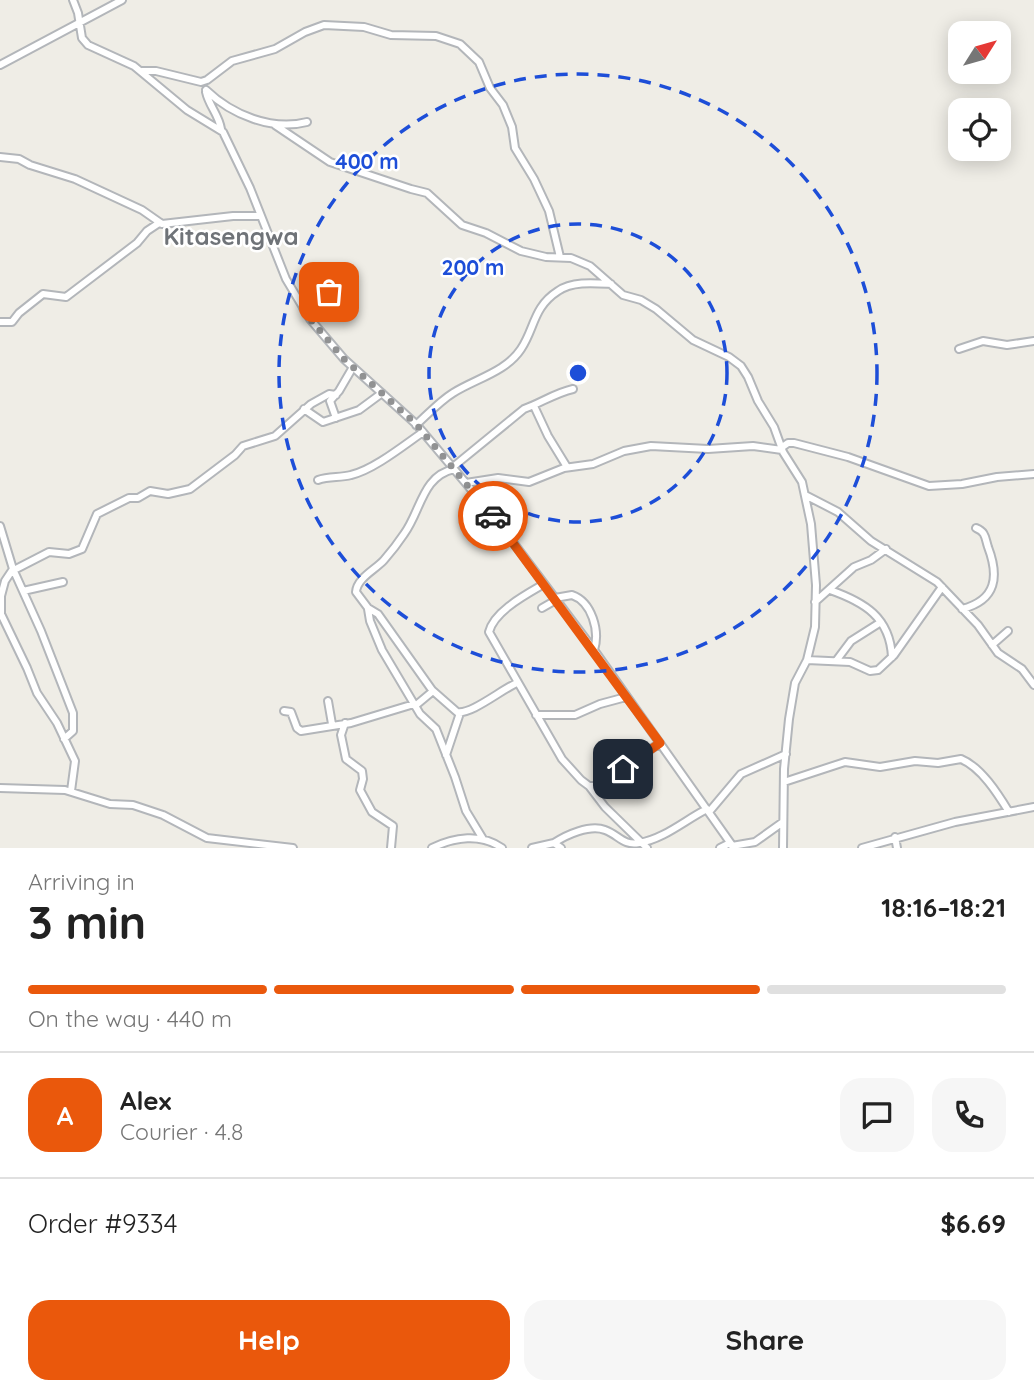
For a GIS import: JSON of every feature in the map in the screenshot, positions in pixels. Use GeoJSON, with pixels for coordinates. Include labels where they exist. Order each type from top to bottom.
{"type":"FeatureCollection","features":[{"type":"Feature","properties":{"kind":"street"},"geometry":{"type":"LineString","coordinates":[[73,0],[82,38],[88,45],[128,62],[181,106],[221,129]]}},
{"type":"Feature","properties":{"kind":"street"},"geometry":{"type":"LineString","coordinates":[[0,65],[122,0]]}},
{"type":"Feature","properties":{"kind":"street"},"geometry":{"type":"LineString","coordinates":[[142,71],[156,71],[195,81],[207,80],[232,61],[283,46],[324,25],[363,27],[391,35],[432,35],[460,44],[479,62],[491,88],[503,105],[512,127],[515,148],[549,211],[559,257]]}},
{"type":"Feature","properties":{"kind":"street"},"geometry":{"type":"LineString","coordinates":[[207,80],[209,102],[232,146],[286,279],[303,309],[353,367],[416,425],[454,468],[594,650],[732,845]]}},
{"type":"Feature","properties":{"kind":"street"},"geometry":{"type":"LineString","coordinates":[[206,90],[240,112],[275,125],[330,162],[427,193],[463,225],[486,233],[520,251],[571,258],[590,266],[623,295],[641,300],[663,313],[693,340],[729,357],[741,366],[774,427],[781,449],[799,475],[807,496],[816,585],[815,627],[807,660],[795,683],[786,754],[783,848]]}},
{"type":"Feature","properties":{"kind":"street"},"geometry":{"type":"LineString","coordinates":[[275,125],[307,122]]}},
{"type":"Feature","properties":{"kind":"street"},"geometry":{"type":"LineString","coordinates":[[0,157],[19,159],[78,181],[144,211],[159,223]]}},
{"type":"Feature","properties":{"kind":"street"},"geometry":{"type":"LineString","coordinates":[[0,322],[12,322],[43,294],[66,297],[159,223],[261,216]]}},
{"type":"Feature","properties":{"kind":"street"},"geometry":{"type":"LineString","coordinates":[[416,425],[455,392],[490,374],[517,354],[539,310],[557,291],[576,285],[611,284]]}},
{"type":"Feature","properties":{"kind":"street"},"geometry":{"type":"LineString","coordinates":[[303,309],[329,292],[347,297]]}},
{"type":"Feature","properties":{"kind":"street"},"geometry":{"type":"LineString","coordinates":[[310,319],[319,297]]}},
{"type":"Feature","properties":{"kind":"street"},"geometry":{"type":"LineString","coordinates":[[959,349],[983,341],[1007,345],[1034,341]]}},
{"type":"Feature","properties":{"kind":"street"},"geometry":{"type":"LineString","coordinates":[[336,418],[330,401],[353,367]]}},
{"type":"Feature","properties":{"kind":"street"},"geometry":{"type":"LineString","coordinates":[[517,682],[497,692],[469,712],[460,713],[449,708],[433,691],[378,614],[368,608],[357,595],[356,586],[385,559],[406,532],[435,477],[454,468],[524,409],[573,389]]}},
{"type":"Feature","properties":{"kind":"street"},"geometry":{"type":"LineString","coordinates":[[304,410],[323,422],[366,406],[382,393]]}},
{"type":"Feature","properties":{"kind":"street"},"geometry":{"type":"LineString","coordinates":[[71,791],[75,764],[37,693],[1,614],[1,596],[5,581],[14,570],[48,552],[69,554],[82,549],[97,514],[150,491],[168,494],[186,491],[206,478],[243,446],[275,436],[304,410],[329,394],[336,395]]}},
{"type":"Feature","properties":{"kind":"street"},"geometry":{"type":"LineString","coordinates":[[534,406],[567,467]]}},
{"type":"Feature","properties":{"kind":"street"},"geometry":{"type":"LineString","coordinates":[[318,480],[360,472],[423,432]]}},
{"type":"Feature","properties":{"kind":"street"},"geometry":{"type":"LineString","coordinates":[[466,483],[498,478],[529,482],[567,467],[593,464],[624,450],[657,445],[708,449],[753,446],[781,449],[788,443],[794,443],[848,457],[929,486],[1034,474]]}},
{"type":"Feature","properties":{"kind":"street"},"geometry":{"type":"LineString","coordinates":[[807,496],[838,512],[861,533],[942,587],[1001,656],[1023,669],[1033,681]]}},
{"type":"Feature","properties":{"kind":"street"},"geometry":{"type":"LineString","coordinates":[[0,526],[14,570],[72,713],[73,731],[64,739]]}},
{"type":"Feature","properties":{"kind":"street"},"geometry":{"type":"LineString","coordinates":[[962,608],[980,602],[994,584],[993,558],[983,532],[976,528]]}},
{"type":"Feature","properties":{"kind":"street"},"geometry":{"type":"LineString","coordinates":[[814,602],[854,567],[871,560],[886,549]]}},
{"type":"Feature","properties":{"kind":"street"},"geometry":{"type":"LineString","coordinates":[[23,591],[63,582]]}},
{"type":"Feature","properties":{"kind":"street"},"geometry":{"type":"LineString","coordinates":[[544,583],[500,614],[490,628],[494,641],[567,766],[644,845]]}},
{"type":"Feature","properties":{"kind":"street"},"geometry":{"type":"LineString","coordinates":[[807,660],[850,662],[874,672],[892,657],[942,587]]}},
{"type":"Feature","properties":{"kind":"street"},"geometry":{"type":"LineString","coordinates":[[830,590],[858,602],[881,622],[890,639],[892,657]]}},
{"type":"Feature","properties":{"kind":"street"},"geometry":{"type":"LineString","coordinates":[[542,608],[556,599],[572,594],[584,603],[596,628],[597,642],[594,650]]}},
{"type":"Feature","properties":{"kind":"street"},"geometry":{"type":"LineString","coordinates":[[368,608],[370,621],[382,650],[420,714],[436,729],[466,811],[483,839]]}},
{"type":"Feature","properties":{"kind":"street"},"geometry":{"type":"LineString","coordinates":[[835,661],[850,641],[881,622]]}},
{"type":"Feature","properties":{"kind":"street"},"geometry":{"type":"LineString","coordinates":[[992,645],[1008,631]]}},
{"type":"Feature","properties":{"kind":"street"},"geometry":{"type":"LineString","coordinates":[[284,711],[290,712],[299,730],[345,723],[415,705],[433,691]]}},
{"type":"Feature","properties":{"kind":"street"},"geometry":{"type":"LineString","coordinates":[[536,715],[575,715],[626,697]]}},
{"type":"Feature","properties":{"kind":"street"},"geometry":{"type":"LineString","coordinates":[[328,701],[332,724]]}},
{"type":"Feature","properties":{"kind":"street"},"geometry":{"type":"LineString","coordinates":[[446,755],[460,713]]}},
{"type":"Feature","properties":{"kind":"street"},"geometry":{"type":"LineString","coordinates":[[345,723],[341,735],[346,759],[362,771],[360,790],[369,808],[377,817],[393,826],[391,848]]}},
{"type":"Feature","properties":{"kind":"street"},"geometry":{"type":"LineString","coordinates":[[589,786],[596,786],[611,777],[660,743]]}},
{"type":"Feature","properties":{"kind":"street"},"geometry":{"type":"LineString","coordinates":[[532,848],[554,844],[569,835],[599,829],[608,831],[627,844],[644,845],[708,811],[741,774],[786,754]]}},
{"type":"Feature","properties":{"kind":"street"},"geometry":{"type":"LineString","coordinates":[[775,758],[784,772]]}},
{"type":"Feature","properties":{"kind":"street"},"geometry":{"type":"LineString","coordinates":[[784,782],[845,762],[880,767],[915,761],[961,759],[972,766],[998,794],[1009,812]]}},
{"type":"Feature","properties":{"kind":"street"},"geometry":{"type":"LineString","coordinates":[[0,788],[34,787],[71,791],[110,804],[133,805],[163,816],[207,838],[293,848]]}},
{"type":"Feature","properties":{"kind":"street"},"geometry":{"type":"LineString","coordinates":[[866,848],[895,837],[1034,807]]}},
{"type":"Feature","properties":{"kind":"street"},"geometry":{"type":"LineString","coordinates":[[720,848],[755,842],[783,822]]}},
{"type":"Feature","properties":{"kind":"street"},"geometry":{"type":"LineString","coordinates":[[895,837],[897,848]]}},
{"type":"Feature","properties":{"kind":"street"},"geometry":{"type":"LineString","coordinates":[[432,848],[455,839],[483,839],[502,848]]}},
{"type":"Feature","properties":{"kind":"street"},"geometry":{"type":"LineString","coordinates":[[554,844],[561,848]]}},
{"type":"Feature","properties":{"kind":"way so far"},"geometry":{"type":"LineString","coordinates":[[329,292],[319,297],[310,319],[344,359],[416,424],[493,516]]}},
{"type":"Feature","properties":{"kind":"district","name":"Kitasengwa"},"geometry":{"type":"Point","coordinates":[231,236]}},
{"type":"Feature","properties":{"kind":"route"},"geometry":{"type":"LineString","coordinates":[[493,516],[660,743],[623,769]]}}]}
